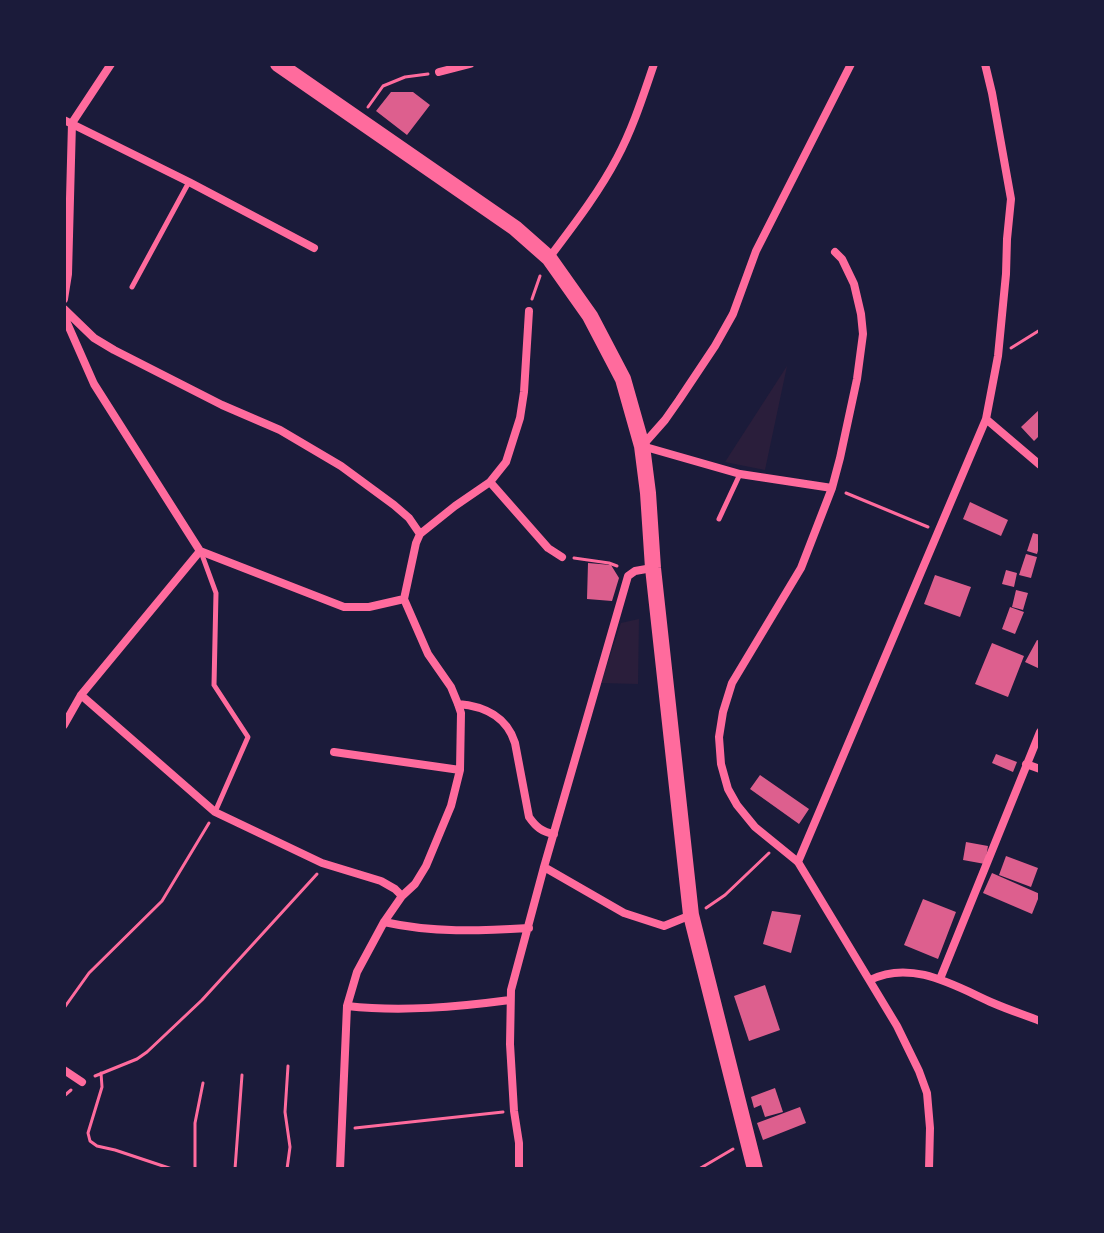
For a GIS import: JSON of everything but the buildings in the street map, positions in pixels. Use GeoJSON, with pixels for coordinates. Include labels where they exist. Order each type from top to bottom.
{"type":"FeatureCollection","features":[{"type":"Feature","properties":{"kind":"main road"},"geometry":{"type":"LineString","coordinates":[[278,64],[515,228],[549,258],[590,316],[623,379],[642,446],[648,493],[653,568],[691,915],[755,1169]]}},
{"type":"Feature","properties":{"kind":"street"},"geometry":{"type":"LineString","coordinates":[[64,299],[68,274],[68,122],[111,64]]}},
{"type":"Feature","properties":{"kind":"street"},"geometry":{"type":"LineString","coordinates":[[439,72],[470,64]]}},
{"type":"Feature","properties":{"kind":"street"},"geometry":{"type":"LineString","coordinates":[[549,258],[581,216],[617,158],[654,64]]}},
{"type":"Feature","properties":{"kind":"street"},"geometry":{"type":"LineString","coordinates":[[832,488],[740,474],[642,446],[679,400],[733,314],[756,251],[851,64]]}},
{"type":"Feature","properties":{"kind":"street"},"geometry":{"type":"LineString","coordinates":[[798,862],[986,419],[998,356],[1011,199],[985,64]]}},
{"type":"Feature","properties":{"kind":"street"},"geometry":{"type":"LineString","coordinates":[[68,122],[314,248]]}},
{"type":"Feature","properties":{"kind":"street"},"geometry":{"type":"LineString","coordinates":[[835,252],[842,259],[854,284],[861,314],[863,334],[857,379],[832,488],[801,568],[732,683],[719,737],[721,764],[728,789],[737,805],[755,827],[798,862],[897,1026],[927,1093],[929,1169]]}},
{"type":"Feature","properties":{"kind":"street"},"geometry":{"type":"LineString","coordinates":[[64,309],[94,338],[114,350],[222,405],[280,430],[341,466],[394,505],[409,518],[420,534]]}},
{"type":"Feature","properties":{"kind":"street"},"geometry":{"type":"LineString","coordinates":[[340,1169],[347,1006],[357,972],[384,922],[426,866],[451,806],[460,770],[461,713],[451,687],[423,644],[404,599],[416,543],[420,534],[490,482],[506,462],[520,418],[524,392],[529,311]]}},
{"type":"Feature","properties":{"kind":"street"},"geometry":{"type":"LineString","coordinates":[[64,316],[94,384],[200,551],[344,607],[369,607],[404,599]]}},
{"type":"Feature","properties":{"kind":"street"},"geometry":{"type":"LineString","coordinates":[[986,419],[1040,465]]}},
{"type":"Feature","properties":{"kind":"street"},"geometry":{"type":"LineString","coordinates":[[490,482],[548,548],[562,557]]}},
{"type":"Feature","properties":{"kind":"street"},"geometry":{"type":"LineString","coordinates":[[64,725],[81,695],[200,551]]}},
{"type":"Feature","properties":{"kind":"street"},"geometry":{"type":"LineString","coordinates":[[519,1169],[509,1026],[511,990],[628,576],[635,571],[653,568]]}},
{"type":"Feature","properties":{"kind":"street"},"geometry":{"type":"LineString","coordinates":[[81,695],[215,812],[322,863],[381,881],[402,896]]}},
{"type":"Feature","properties":{"kind":"street"},"geometry":{"type":"LineString","coordinates":[[458,704],[483,708],[504,723],[513,735],[529,817],[535,826],[554,834]]}},
{"type":"Feature","properties":{"kind":"street"},"geometry":{"type":"LineString","coordinates":[[940,979],[1040,732]]}},
{"type":"Feature","properties":{"kind":"street"},"geometry":{"type":"LineString","coordinates":[[334,752],[460,770]]}},
{"type":"Feature","properties":{"kind":"street"},"geometry":{"type":"LineString","coordinates":[[1026,764],[1040,769]]}},
{"type":"Feature","properties":{"kind":"street"},"geometry":{"type":"LineString","coordinates":[[544,867],[624,913],[664,926],[691,915]]}},
{"type":"Feature","properties":{"kind":"street"},"geometry":{"type":"LineString","coordinates":[[384,922],[451,931],[529,928]]}},
{"type":"Feature","properties":{"kind":"street"},"geometry":{"type":"LineString","coordinates":[[870,980],[882,974],[919,973],[1040,1021]]}},
{"type":"Feature","properties":{"kind":"street"},"geometry":{"type":"LineString","coordinates":[[347,1006],[372,1009],[458,1006],[510,1000]]}},
{"type":"Feature","properties":{"kind":"street"},"geometry":{"type":"LineString","coordinates":[[64,1070],[82,1082]]}},
{"type":"Feature","properties":{"kind":"lane"},"geometry":{"type":"LineString","coordinates":[[132,287],[189,182]]}},
{"type":"Feature","properties":{"kind":"lane"},"geometry":{"type":"LineString","coordinates":[[719,519],[740,474]]}},
{"type":"Feature","properties":{"kind":"lane"},"geometry":{"type":"LineString","coordinates":[[200,551],[216,593],[214,685],[248,737],[215,812]]}},
{"type":"Feature","properties":{"kind":"path"},"geometry":{"type":"LineString","coordinates":[[359,120],[383,86],[405,77],[439,72]]}},
{"type":"Feature","properties":{"kind":"path"},"geometry":{"type":"LineString","coordinates":[[529,311],[537,282],[549,258]]}},
{"type":"Feature","properties":{"kind":"path"},"geometry":{"type":"LineString","coordinates":[[998,356],[1040,330]]}},
{"type":"Feature","properties":{"kind":"path"},"geometry":{"type":"LineString","coordinates":[[832,488],[939,531]]}},
{"type":"Feature","properties":{"kind":"path"},"geometry":{"type":"LineString","coordinates":[[562,557],[609,563],[628,576]]}},
{"type":"Feature","properties":{"kind":"path"},"geometry":{"type":"LineString","coordinates":[[64,1008],[89,973],[162,901],[215,812]]}},
{"type":"Feature","properties":{"kind":"path"},"geometry":{"type":"LineString","coordinates":[[691,915],[725,895],[777,844]]}},
{"type":"Feature","properties":{"kind":"path"},"geometry":{"type":"LineString","coordinates":[[64,1096],[82,1082],[147,1052],[202,1000],[306,887],[322,863]]}},
{"type":"Feature","properties":{"kind":"path"},"geometry":{"type":"LineString","coordinates":[[287,1169],[290,1147],[285,1112],[288,1066]]}},
{"type":"Feature","properties":{"kind":"path"},"geometry":{"type":"LineString","coordinates":[[101,1073],[102,1087],[88,1133],[90,1141],[97,1146],[172,1169]]}},
{"type":"Feature","properties":{"kind":"path"},"geometry":{"type":"LineString","coordinates":[[235,1169],[242,1075]]}},
{"type":"Feature","properties":{"kind":"path"},"geometry":{"type":"LineString","coordinates":[[195,1169],[195,1123],[203,1083]]}},
{"type":"Feature","properties":{"kind":"path"},"geometry":{"type":"LineString","coordinates":[[343,1129],[514,1111]]}},
{"type":"Feature","properties":{"kind":"path"},"geometry":{"type":"LineString","coordinates":[[699,1169],[748,1143]]}},
{"type":"Feature","properties":{"kind":"shaded area"},"geometry":{"type":"Polygon","coordinates":[[[787,366],[765,470],[725,462],[787,366]]]}},
{"type":"Feature","properties":{"kind":"shaded area"},"geometry":{"type":"Polygon","coordinates":[[[639,619],[638,684],[601,683],[621,623],[639,619]]]}}]}
